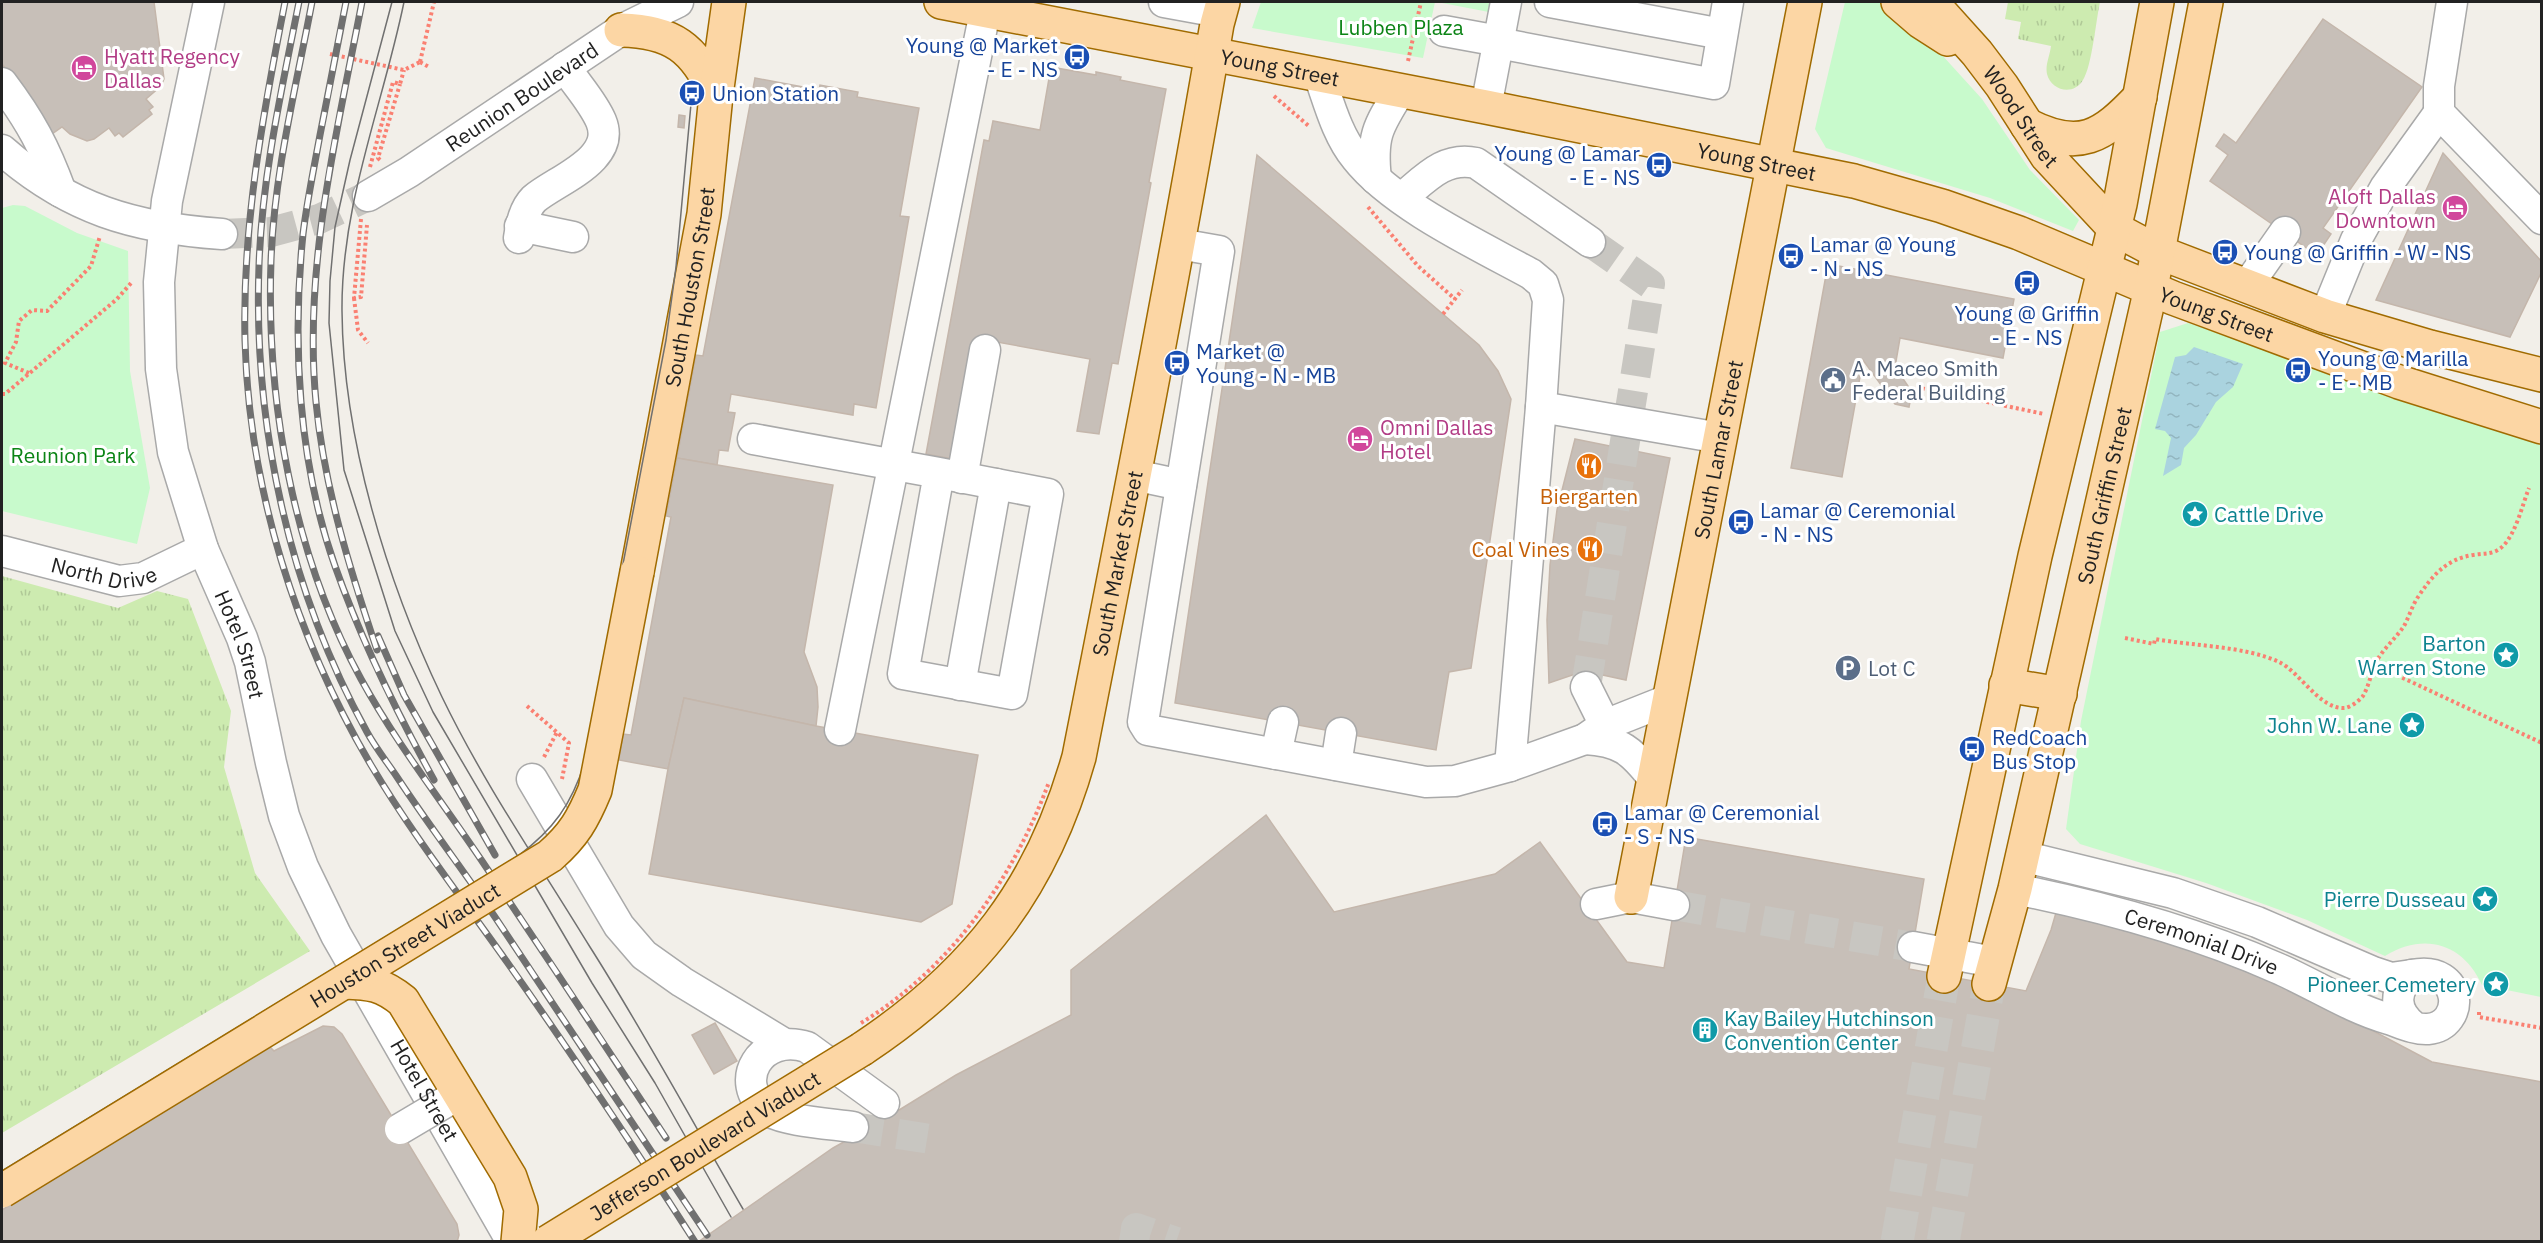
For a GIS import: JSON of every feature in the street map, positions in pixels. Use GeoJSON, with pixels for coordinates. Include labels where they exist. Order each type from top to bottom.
{"type":"FeatureCollection","features":[{"type":"Feature","properties":{"kind":"main road","name":"South Houston Street"},"geometry":{"type":"LineString","coordinates":[[637,572],[704,214],[716,95],[729,2]]}},
{"type":"Feature","properties":{"kind":"main road","name":"Young Street"},"geometry":{"type":"LineString","coordinates":[[941,2],[986,6],[1319,75],[1404,76],[1486,106],[1854,181],[1942,206],[2019,233],[2151,288],[2399,382],[2541,427]]}},
{"type":"Feature","properties":{"kind":"main road","name":"South Lamar Street"},"geometry":{"type":"LineString","coordinates":[[1631,897],[1805,2]]}},
{"type":"Feature","properties":{"kind":"main road"},"geometry":{"type":"LineString","coordinates":[[1898,2],[1943,37],[1977,53]]}},
{"type":"Feature","properties":{"kind":"main road","name":"Wood Street"},"geometry":{"type":"LineString","coordinates":[[1931,2],[1977,53],[2061,173],[2115,229]]}},
{"type":"Feature","properties":{"kind":"main road"},"geometry":{"type":"LineString","coordinates":[[1946,965],[2006,685],[2115,229],[2157,2]]}},
{"type":"Feature","properties":{"kind":"main road","name":"South Griffin Street"},"geometry":{"type":"LineString","coordinates":[[1992,973],[2015,889],[2151,288],[2206,2]]}},
{"type":"Feature","properties":{"kind":"main road","name":"South Market Street"},"geometry":{"type":"LineString","coordinates":[[860,1037],[905,1020],[950,981],[983,945],[1014,904],[1043,854],[1059,788],[1079,757],[1179,244],[1221,7]]}},
{"type":"Feature","properties":{"kind":"main road"},"geometry":{"type":"LineString","coordinates":[[634,16],[647,31],[681,45],[703,68],[716,95]]}},
{"type":"Feature","properties":{"kind":"main road"},"geometry":{"type":"LineString","coordinates":[[2027,125],[2066,139],[2086,137],[2104,130],[2120,118],[2140,97]]}},
{"type":"Feature","properties":{"kind":"main road","name":"Young Street"},"geometry":{"type":"LineString","coordinates":[[2115,229],[2158,252],[2325,316],[2430,347],[2541,375]]}},
{"type":"Feature","properties":{"kind":"main road","name":"Houston Street Viaduct"},"geometry":{"type":"LineString","coordinates":[[2,1191],[550,856],[565,842],[583,820],[595,790],[637,572]]}},
{"type":"Feature","properties":{"kind":"main road"},"geometry":{"type":"LineString","coordinates":[[2006,685],[2060,694]]}},
{"type":"Feature","properties":{"kind":"main road"},"geometry":{"type":"LineString","coordinates":[[1977,823],[1987,857],[2000,876],[2015,889]]}},
{"type":"Feature","properties":{"kind":"main road"},"geometry":{"type":"LineString","coordinates":[[344,982],[372,983],[388,989],[404,1001],[510,1177],[521,1209],[518,1242]]}},
{"type":"Feature","properties":{"kind":"main road","name":"Jefferson Boulevard Viaduct"},"geometry":{"type":"LineString","coordinates":[[548,1242],[860,1037]]}},
{"type":"Feature","properties":{"kind":"street","name":"Hotel Street"},"geometry":{"type":"LineString","coordinates":[[208,2],[167,201],[159,282],[161,369],[173,452],[203,549],[242,638],[250,662],[273,774],[284,816],[303,867],[336,935],[512,1242]]}},
{"type":"Feature","properties":{"kind":"street","name":"Reunion Boulevard"},"geometry":{"type":"LineString","coordinates":[[368,210],[409,172],[564,67],[634,16],[678,2]]}},
{"type":"Feature","properties":{"kind":"street"},"geometry":{"type":"LineString","coordinates":[[1164,2],[1221,7]]}},
{"type":"Feature","properties":{"kind":"street"},"geometry":{"type":"LineString","coordinates":[[1486,106],[1506,2]]}},
{"type":"Feature","properties":{"kind":"street"},"geometry":{"type":"LineString","coordinates":[[1444,31],[1714,84],[1721,11],[1550,2]]}},
{"type":"Feature","properties":{"kind":"street"},"geometry":{"type":"LineString","coordinates":[[2325,316],[2356,240],[2385,188],[2439,113],[2439,86],[2452,2]]}},
{"type":"Feature","properties":{"kind":"street"},"geometry":{"type":"LineString","coordinates":[[840,730],[986,6]]}},
{"type":"Feature","properties":{"kind":"street"},"geometry":{"type":"LineString","coordinates":[[564,67],[601,121],[604,134],[593,159],[533,200],[520,232],[573,237]]}},
{"type":"Feature","properties":{"kind":"street"},"geometry":{"type":"LineString","coordinates":[[1319,75],[1340,134],[1356,158],[1376,179],[1438,223],[1531,274],[1543,284],[1548,300],[1542,406],[1510,766]]}},
{"type":"Feature","properties":{"kind":"street"},"geometry":{"type":"LineString","coordinates":[[1376,179],[1374,142],[1379,125],[1404,76]]}},
{"type":"Feature","properties":{"kind":"street"},"geometry":{"type":"LineString","coordinates":[[2,83],[21,108],[46,151],[61,192]]}},
{"type":"Feature","properties":{"kind":"street"},"geometry":{"type":"LineString","coordinates":[[2439,113],[2541,219]]}},
{"type":"Feature","properties":{"kind":"street"},"geometry":{"type":"LineString","coordinates":[[1402,198],[1443,164],[1465,160],[1476,163],[1590,242]]}},
{"type":"Feature","properties":{"kind":"street"},"geometry":{"type":"LineString","coordinates":[[8,164],[61,192],[132,222],[222,234]]}},
{"type":"Feature","properties":{"kind":"street"},"geometry":{"type":"LineString","coordinates":[[2247,286],[2285,232]]}},
{"type":"Feature","properties":{"kind":"street"},"geometry":{"type":"LineString","coordinates":[[1179,244],[1219,250],[1143,722],[1148,730],[1426,782],[1455,781],[1510,766],[1668,700]]}},
{"type":"Feature","properties":{"kind":"street"},"geometry":{"type":"LineString","coordinates":[[753,440],[895,465],[950,476],[1048,494],[1012,694],[903,674],[950,476],[985,350]]}},
{"type":"Feature","properties":{"kind":"street"},"geometry":{"type":"LineString","coordinates":[[1542,406],[1720,438]]}},
{"type":"Feature","properties":{"kind":"street"},"geometry":{"type":"LineString","coordinates":[[1134,475],[1181,485]]}},
{"type":"Feature","properties":{"kind":"street"},"geometry":{"type":"LineString","coordinates":[[960,684],[996,484]]}},
{"type":"Feature","properties":{"kind":"street","name":"North Drive"},"geometry":{"type":"LineString","coordinates":[[2,550],[119,581],[143,578],[203,549]]}},
{"type":"Feature","properties":{"kind":"street"},"geometry":{"type":"LineString","coordinates":[[1586,687],[1595,732],[1604,740],[1625,748],[1638,758],[1653,778]]}},
{"type":"Feature","properties":{"kind":"street"},"geometry":{"type":"LineString","coordinates":[[1276,754],[1283,722]]}},
{"type":"Feature","properties":{"kind":"street"},"geometry":{"type":"LineString","coordinates":[[1336,765],[1341,733]]}},
{"type":"Feature","properties":{"kind":"street"},"geometry":{"type":"LineString","coordinates":[[546,784],[619,926],[644,955],[682,982],[783,1043]]}},
{"type":"Feature","properties":{"kind":"street","name":"Ceremonial Drive"},"geometry":{"type":"LineString","coordinates":[[2015,889],[2131,915],[2189,933],[2276,968],[2378,1016],[2413,1026],[2431,1029],[2439,1026],[2447,1020],[2454,1005],[2451,988],[2439,975],[2431,973],[2391,978],[2257,922],[2174,893],[2022,856]]}},
{"type":"Feature","properties":{"kind":"street"},"geometry":{"type":"LineString","coordinates":[[1596,904],[1631,897],[1674,905]]}},
{"type":"Feature","properties":{"kind":"street"},"geometry":{"type":"LineString","coordinates":[[1912,947],[1946,965],[1992,973]]}},
{"type":"Feature","properties":{"kind":"street"},"geometry":{"type":"LineString","coordinates":[[2412,975],[2400,988],[2398,1005],[2401,1014],[2413,1026]]}},
{"type":"Feature","properties":{"kind":"street"},"geometry":{"type":"LineString","coordinates":[[853,1127],[780,1116],[768,1111],[759,1102],[754,1091],[752,1078],[754,1066],[766,1051],[783,1043],[795,1043],[807,1047],[884,1103]]}},
{"type":"Feature","properties":{"kind":"street"},"geometry":{"type":"LineString","coordinates":[[400,1129],[459,1094]]}},
{"type":"Feature","properties":{"kind":"path"},"geometry":{"type":"LineString","coordinates":[[420,62],[434,2]]}},
{"type":"Feature","properties":{"kind":"path"},"geometry":{"type":"LineString","coordinates":[[1404,76],[1420,2]]}},
{"type":"Feature","properties":{"kind":"path"},"geometry":{"type":"LineString","coordinates":[[330,54],[404,70],[420,62]]}},
{"type":"Feature","properties":{"kind":"path"},"geometry":{"type":"LineString","coordinates":[[420,62],[429,67]]}},
{"type":"Feature","properties":{"kind":"path"},"geometry":{"type":"LineString","coordinates":[[380,160],[378,158],[400,84]]}},
{"type":"Feature","properties":{"kind":"path"},"geometry":{"type":"LineString","coordinates":[[360,297],[368,210]]}},
{"type":"Feature","properties":{"kind":"path"},"geometry":{"type":"LineString","coordinates":[[29,373],[5,363],[16,342],[19,321],[32,310],[47,311],[91,266],[100,236]]}},
{"type":"Feature","properties":{"kind":"path"},"geometry":{"type":"LineString","coordinates":[[3,394],[117,299],[132,282]]}},
{"type":"Feature","properties":{"kind":"path"},"geometry":{"type":"LineString","coordinates":[[1443,314],[1462,290]]}},
{"type":"Feature","properties":{"kind":"path"},"geometry":{"type":"LineString","coordinates":[[354,298],[358,330],[368,344]]}},
{"type":"Feature","properties":{"kind":"path"},"geometry":{"type":"LineString","coordinates":[[1916,387],[2044,414]]}},
{"type":"Feature","properties":{"kind":"path"},"geometry":{"type":"LineString","coordinates":[[2125,638],[2154,644],[2155,639],[2247,651],[2281,663],[2307,684],[2319,698],[2331,705],[2345,708],[2356,703],[2363,695],[2375,664],[2404,626],[2416,600],[2434,574],[2450,562],[2473,555],[2488,554],[2503,546],[2514,527],[2529,488]]}},
{"type":"Feature","properties":{"kind":"path"},"geometry":{"type":"LineString","coordinates":[[2375,664],[2541,743]]}},
{"type":"Feature","properties":{"kind":"path"},"geometry":{"type":"LineString","coordinates":[[527,706],[569,742],[546,784]]}},
{"type":"Feature","properties":{"kind":"path"},"geometry":{"type":"LineString","coordinates":[[860,1037],[957,942],[1012,864],[1035,817],[1059,788]]}},
{"type":"Feature","properties":{"kind":"path"},"geometry":{"type":"LineString","coordinates":[[2479,1008],[2479,1017],[2541,1028]]}},
{"type":"Feature","properties":{"kind":"green space","name":"Lubben Plaza"},"geometry":{"type":"Polygon","coordinates":[[[1261,2],[1435,2],[1423,58],[1252,28],[1261,2]]]}},
{"type":"Feature","properties":{"kind":"green space","name":"Lubben Plaza"},"geometry":{"type":"Polygon","coordinates":[[[1437,2],[1496,2],[1494,13],[1437,2]]]}},
{"type":"Feature","properties":{"kind":"green space"},"geometry":{"type":"Polygon","coordinates":[[[1845,2],[1881,2],[1932,44],[1982,99],[2030,170],[2079,220],[2073,231],[1990,198],[1826,148],[1815,129],[1845,2]]]}},
{"type":"Feature","properties":{"kind":"green space"},"geometry":{"type":"Polygon","coordinates":[[[2008,2],[2100,2],[2089,64],[2079,85],[2069,90],[2063,89],[2058,88],[2049,80],[2047,64],[2051,46],[2018,39],[2021,22],[2005,19],[2008,2]]]}},
{"type":"Feature","properties":{"kind":"green space","name":"Reunion Park"},"geometry":{"type":"Polygon","coordinates":[[[13,205],[25,206],[77,233],[128,251],[130,371],[150,488],[137,544],[2,511],[2,208],[13,205]]]}},
{"type":"Feature","properties":{"kind":"green space"},"geometry":{"type":"Polygon","coordinates":[[[2188,323],[2541,445],[2541,997],[2482,985],[2464,959],[2441,946],[2414,945],[2385,956],[2307,920],[2206,883],[2080,844],[2066,829],[2081,721],[2160,332],[2188,323]]]}},
{"type":"Feature","properties":{"kind":"green space"},"geometry":{"type":"Polygon","coordinates":[[[2,576],[118,608],[157,591],[188,599],[231,711],[224,767],[255,873],[310,951],[2,1133],[2,576]]]}},
{"type":"Feature","properties":{"kind":"water"},"geometry":{"type":"Polygon","coordinates":[[[2194,347],[2243,364],[2233,387],[2216,402],[2196,435],[2184,448],[2181,465],[2163,476],[2171,438],[2165,431],[2155,429],[2175,357],[2186,355],[2194,347]]]}},
{"type":"Feature","properties":{"kind":"building","name":"Hyatt Regency Dallas"},"geometry":{"type":"Polygon","coordinates":[[[2,2],[154,2],[164,79],[161,86],[146,99],[153,107],[149,110],[152,114],[123,137],[119,133],[115,136],[109,128],[94,139],[87,141],[70,134],[62,127],[49,136],[39,110],[2,64],[2,2]]]}},
{"type":"Feature","properties":{"kind":"building"},"geometry":{"type":"Polygon","coordinates":[[[2323,19],[2422,87],[2323,228],[2331,234],[2321,249],[2312,243],[2308,249],[2210,181],[2228,155],[2216,146],[2224,134],[2236,143],[2323,19]]]}},
{"type":"Feature","properties":{"kind":"building"},"geometry":{"type":"Polygon","coordinates":[[[1051,67],[1096,75],[1096,72],[1121,77],[1120,80],[1166,89],[1118,364],[1112,363],[1099,434],[1077,431],[1090,359],[975,338],[953,459],[926,454],[984,140],[989,141],[993,121],[1040,130],[1051,67]]]}},
{"type":"Feature","properties":{"kind":"building"},"geometry":{"type":"Polygon","coordinates":[[[755,78],[819,90],[820,85],[858,92],[857,97],[919,108],[900,216],[909,217],[876,408],[854,404],[853,415],[731,394],[728,412],[735,413],[728,451],[719,450],[717,465],[677,458],[696,355],[703,356],[755,78]]]}},
{"type":"Feature","properties":{"kind":"building"},"geometry":{"type":"Polygon","coordinates":[[[679,115],[685,116],[684,128],[678,127],[679,115]]]}},
{"type":"Feature","properties":{"kind":"building","name":"Aloft Dallas Downtown"},"geometry":{"type":"Polygon","coordinates":[[[2443,153],[2542,262],[2542,271],[2510,337],[2376,300],[2443,153]]]}},
{"type":"Feature","properties":{"kind":"building","name":"Omni Dallas Hotel"},"geometry":{"type":"Polygon","coordinates":[[[1257,155],[1479,345],[1498,371],[1511,399],[1471,668],[1449,672],[1436,750],[1175,703],[1257,155]]]}},
{"type":"Feature","properties":{"kind":"building","name":"A. Maceo Smith Federal Building"},"geometry":{"type":"Polygon","coordinates":[[[1828,264],[2014,299],[2003,358],[1900,338],[1895,367],[1912,392],[1909,407],[1895,404],[1863,360],[1842,477],[1791,468],[1828,264]]]}},
{"type":"Feature","properties":{"kind":"building"},"geometry":{"type":"Polygon","coordinates":[[[1575,439],[1670,458],[1626,680],[1584,671],[1549,683],[1547,620],[1550,565],[1557,510],[1575,439]]]}},
{"type":"Feature","properties":{"kind":"building"},"geometry":{"type":"Polygon","coordinates":[[[677,458],[833,485],[804,652],[817,687],[816,726],[684,698],[668,769],[619,760],[623,734],[631,735],[671,517],[666,516],[677,458]]]}},
{"type":"Feature","properties":{"kind":"building"},"geometry":{"type":"Polygon","coordinates":[[[684,698],[816,726],[978,755],[952,904],[921,922],[649,874],[668,769],[684,698]]]}},
{"type":"Feature","properties":{"kind":"building","name":"Kay Bailey Hutchinson Convention Center"},"geometry":{"type":"Polygon","coordinates":[[[1266,815],[1334,912],[1495,874],[1540,842],[1627,962],[1664,968],[1686,837],[1924,879],[1909,969],[2026,991],[2051,930],[2060,899],[2142,924],[2328,1007],[2432,1062],[2542,1082],[2542,1242],[698,1242],[833,1148],[956,1075],[1071,1015],[1071,970],[1266,815]]]}},
{"type":"Feature","properties":{"kind":"building"},"geometry":{"type":"Polygon","coordinates":[[[715,1023],[737,1061],[714,1074],[692,1035],[715,1023]]]}},
{"type":"Feature","properties":{"kind":"building"},"geometry":{"type":"Polygon","coordinates":[[[323,1026],[334,1027],[342,1034],[457,1224],[459,1235],[457,1242],[2,1242],[2,1210],[258,1052],[269,1046],[274,1051],[323,1026]]]}},
{"type":"Feature","properties":{"kind":"tunnel"},"geometry":{"type":"LineString","coordinates":[[222,234],[271,232],[319,219],[368,196]]}},
{"type":"Feature","properties":{"kind":"tunnel"},"geometry":{"type":"LineString","coordinates":[[1586,687],[1650,284],[1590,242]]}},
{"type":"Feature","properties":{"kind":"tunnel"},"geometry":{"type":"LineString","coordinates":[[1674,905],[1913,947]]}},
{"type":"Feature","properties":{"kind":"tunnel"},"geometry":{"type":"LineString","coordinates":[[1897,1242],[1944,976]]}},
{"type":"Feature","properties":{"kind":"tunnel"},"geometry":{"type":"LineString","coordinates":[[1943,1242],[1989,984]]}},
{"type":"Feature","properties":{"kind":"tunnel"},"geometry":{"type":"LineString","coordinates":[[853,1127],[937,1140]]}},
{"type":"Feature","properties":{"kind":"tunnel"},"geometry":{"type":"LineString","coordinates":[[1134,1242],[1136,1228],[1176,1242]]}},
{"type":"Feature","properties":{"kind":"tram line"},"geometry":{"type":"LineString","coordinates":[[392,2],[350,160],[335,227],[329,323],[344,470],[395,631],[433,712],[592,983],[655,1083],[731,1217]]}},
{"type":"Feature","properties":{"kind":"tram line"},"geometry":{"type":"LineString","coordinates":[[404,2],[356,193],[348,232],[344,271],[342,311],[344,360],[350,409],[372,509],[403,606],[422,653],[458,729],[513,824],[630,1011],[743,1209]]}},
{"type":"Feature","properties":{"kind":"tram line"},"geometry":{"type":"LineString","coordinates":[[2,1171],[518,856],[542,836],[560,815],[574,791],[585,762],[666,340],[676,267],[692,93]]}},
{"type":"Feature","properties":{"kind":"railway"},"geometry":{"type":"LineString","coordinates":[[285,2],[256,170],[245,298],[248,397],[267,507],[281,561],[320,666],[371,765],[420,841],[579,1066],[695,1242]]}},
{"type":"Feature","properties":{"kind":"railway"},"geometry":{"type":"LineString","coordinates":[[299,2],[264,198],[259,265],[259,325],[262,386],[270,446],[297,564],[316,622],[340,678],[370,738],[495,917],[707,1235]]}},
{"type":"Feature","properties":{"kind":"railway"},"geometry":{"type":"LineString","coordinates":[[312,2],[281,163],[271,261],[273,368],[279,422],[301,529],[337,631],[375,703],[666,1138]]}},
{"type":"Feature","properties":{"kind":"railway"},"geometry":{"type":"LineString","coordinates":[[346,2],[303,234],[298,317],[301,402],[313,485],[335,566],[380,675],[434,780]]}},
{"type":"Feature","properties":{"kind":"railway"},"geometry":{"type":"LineString","coordinates":[[362,2],[325,200],[314,301],[313,351],[316,402],[325,465],[339,528],[377,650]]}},
{"type":"Feature","properties":{"kind":"railway"},"geometry":{"type":"LineString","coordinates":[[378,636],[404,695],[495,855]]}},
{"type":"Feature","properties":{"kind":"place","name":"Young @ Market - E - NS"},"geometry":{"type":"Point","coordinates":[1077,57]}},
{"type":"Feature","properties":{"kind":"place","name":"Hyatt Regency Dallas"},"geometry":{"type":"Point","coordinates":[84,68]}},
{"type":"Feature","properties":{"kind":"place","name":"Union Station"},"geometry":{"type":"Point","coordinates":[692,93]}},
{"type":"Feature","properties":{"kind":"place","name":"Young @ Lamar - E - NS"},"geometry":{"type":"Point","coordinates":[1659,165]}},
{"type":"Feature","properties":{"kind":"place","name":"Aloft Dallas Downtown"},"geometry":{"type":"Point","coordinates":[2455,208]}},
{"type":"Feature","properties":{"kind":"place","name":"Young @ Griffin - W - NS"},"geometry":{"type":"Point","coordinates":[2225,252]}},
{"type":"Feature","properties":{"kind":"place","name":"Lamar @ Young - N - NS"},"geometry":{"type":"Point","coordinates":[1791,256]}},
{"type":"Feature","properties":{"kind":"place","name":"Young @ Griffin - E - NS"},"geometry":{"type":"Point","coordinates":[2027,283]}},
{"type":"Feature","properties":{"kind":"place","name":"Market @ Young - N - MB"},"geometry":{"type":"Point","coordinates":[1177,363]}},
{"type":"Feature","properties":{"kind":"place","name":"Young @ Marilla - E - MB"},"geometry":{"type":"Point","coordinates":[2298,370]}},
{"type":"Feature","properties":{"kind":"place","name":"A. Maceo Smith Federal Building"},"geometry":{"type":"Point","coordinates":[1833,380]}},
{"type":"Feature","properties":{"kind":"place","name":"Omni Dallas Hotel"},"geometry":{"type":"Point","coordinates":[1360,439]}},
{"type":"Feature","properties":{"kind":"place","name":"Biergarten"},"geometry":{"type":"Point","coordinates":[1589,466]}},
{"type":"Feature","properties":{"kind":"place","name":"Cattle Drive"},"geometry":{"type":"Point","coordinates":[2195,514]}},
{"type":"Feature","properties":{"kind":"place","name":"Lamar @ Ceremonial - N - NS"},"geometry":{"type":"Point","coordinates":[1741,522]}},
{"type":"Feature","properties":{"kind":"place","name":"Coal Vines"},"geometry":{"type":"Point","coordinates":[1590,549]}},
{"type":"Feature","properties":{"kind":"place","name":"Barton Warren Stone"},"geometry":{"type":"Point","coordinates":[2506,655]}},
{"type":"Feature","properties":{"kind":"place","name":"Lot C"},"geometry":{"type":"Point","coordinates":[1848,668]}},
{"type":"Feature","properties":{"kind":"place","name":"John W. Lane"},"geometry":{"type":"Point","coordinates":[2412,725]}},
{"type":"Feature","properties":{"kind":"place","name":"RedCoach Bus Stop"},"geometry":{"type":"Point","coordinates":[1972,749]}},
{"type":"Feature","properties":{"kind":"place","name":"Lamar @ Ceremonial - S - NS"},"geometry":{"type":"Point","coordinates":[1605,824]}},
{"type":"Feature","properties":{"kind":"place","name":"Pierre Dusseau"},"geometry":{"type":"Point","coordinates":[2485,899]}},
{"type":"Feature","properties":{"kind":"place","name":"Pioneer Cemetery"},"geometry":{"type":"Point","coordinates":[2496,984]}},
{"type":"Feature","properties":{"kind":"place","name":"Kay Bailey Hutchinson Convention Center"},"geometry":{"type":"Point","coordinates":[1705,1030]}}]}
